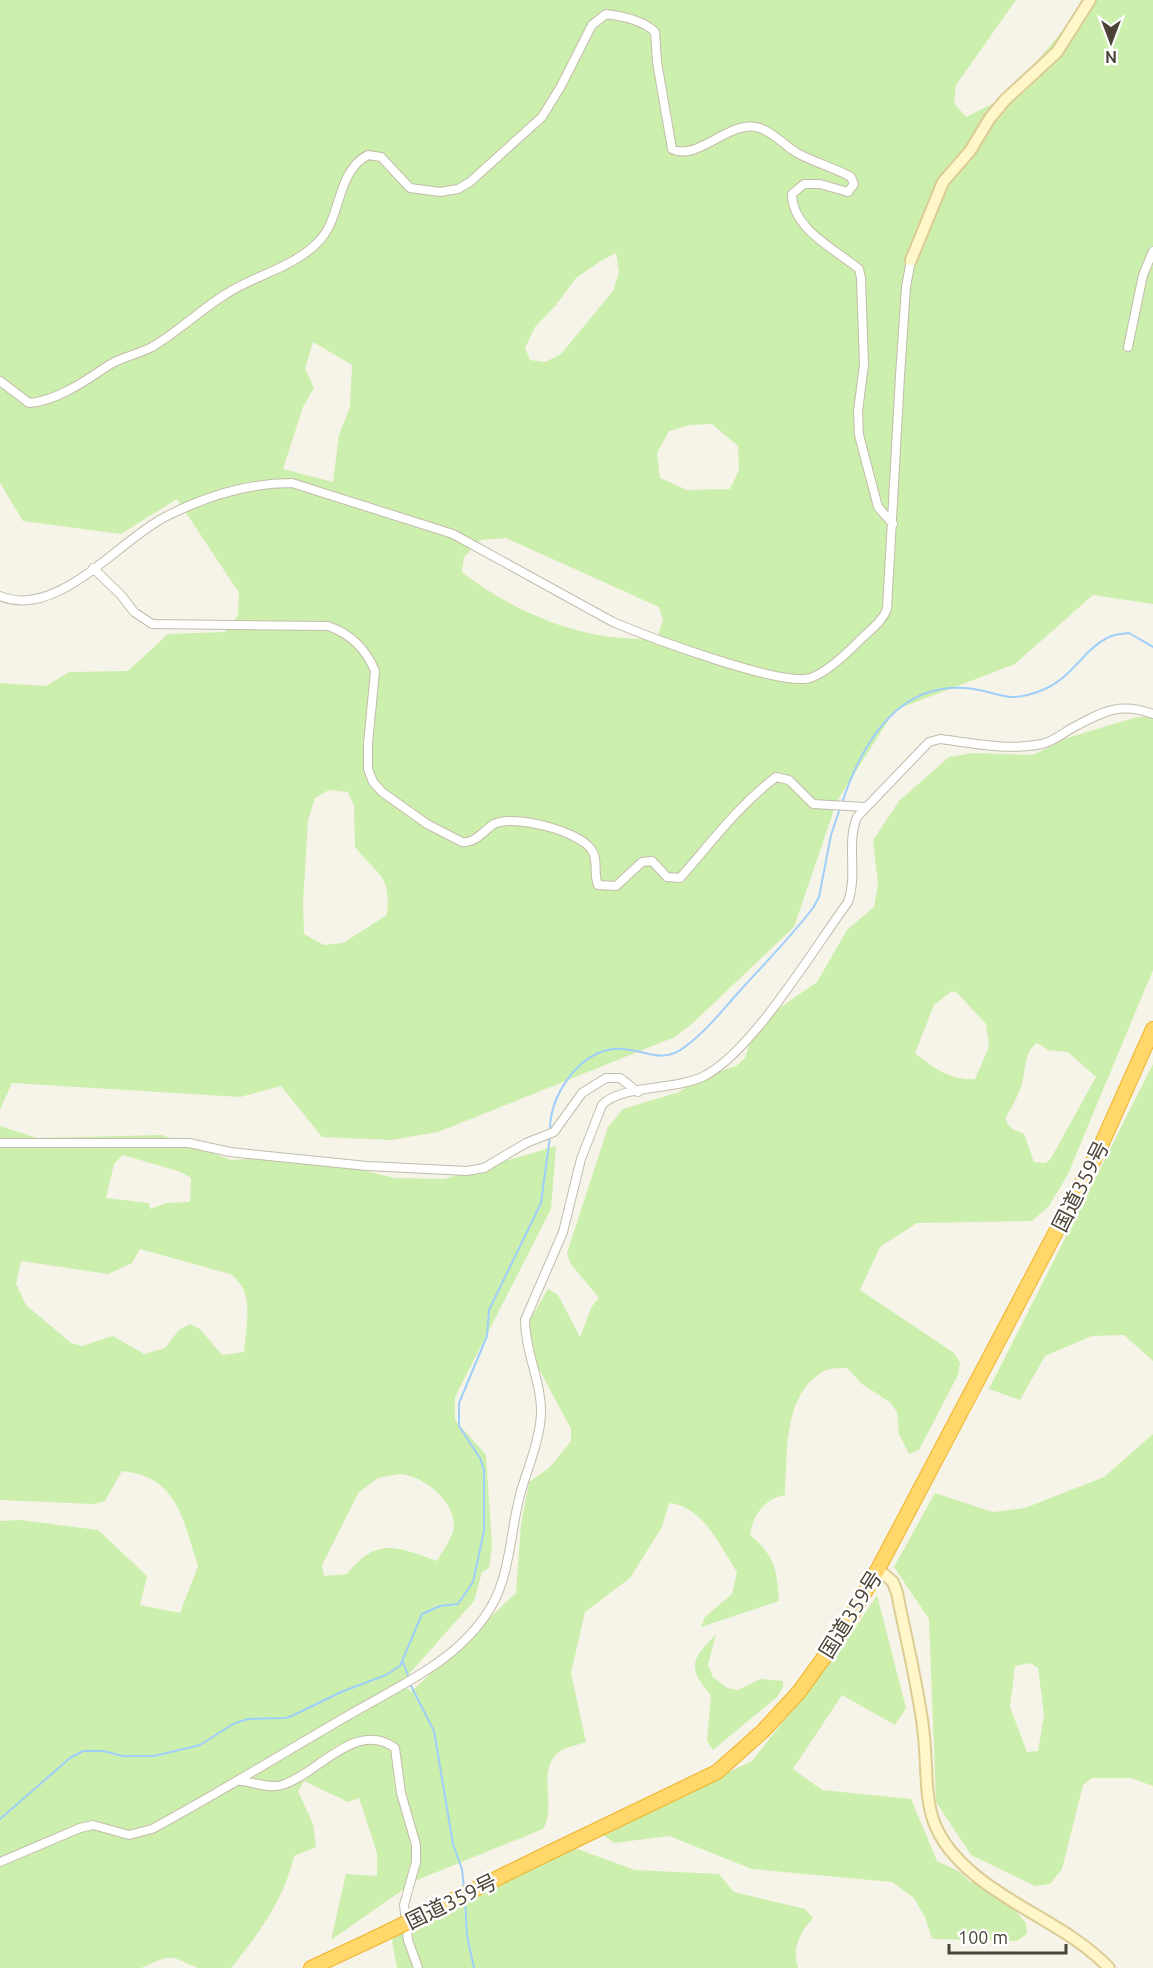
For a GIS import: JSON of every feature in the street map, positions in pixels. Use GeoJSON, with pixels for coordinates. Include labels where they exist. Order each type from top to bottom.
{"type":"FeatureCollection","features":[{"type":"Feature","properties":{"kind":"highway","name":"国道359号"},"geometry":{"type":"LineString","coordinates":[[311,1968],[717,1772],[764,1731],[800,1692],[843,1631],[879,1569],[1093,1162],[1153,1029]]}},
{"type":"Feature","properties":{"kind":"street"},"geometry":{"type":"LineString","coordinates":[[0,596],[11,600],[41,599],[66,588],[142,530],[182,509],[246,488],[269,483],[292,483],[453,534],[613,622],[640,633],[770,675],[801,680],[819,674],[851,649],[884,617],[890,592],[906,287],[911,260],[942,182],[970,151],[990,118],[1005,100],[1057,52],[1090,0]]}},
{"type":"Feature","properties":{"kind":"street"},"geometry":{"type":"LineString","coordinates":[[0,381],[29,403],[39,402],[83,383],[121,359],[149,349],[227,294],[300,256],[326,232],[342,188],[355,165],[368,155],[381,157],[410,188],[440,192],[458,189],[530,130],[542,117],[561,86],[592,25],[606,14],[622,16],[649,26],[655,32],[657,62],[672,149],[678,152],[690,151],[736,129],[756,127],[799,154],[851,177],[854,184],[848,192],[820,184],[804,184],[792,194],[792,202],[804,226],[858,269],[861,278],[864,365],[858,411],[858,435],[878,507],[893,525]]}},
{"type":"Feature","properties":{"kind":"street"},"geometry":{"type":"LineString","coordinates":[[1128,346],[1143,275],[1153,251]]}},
{"type":"Feature","properties":{"kind":"street"},"geometry":{"type":"LineString","coordinates":[[93,568],[121,595],[134,612],[153,624],[328,626],[340,630],[361,646],[369,656],[375,671],[368,769],[373,782],[382,792],[427,824],[462,842],[474,839],[495,824],[518,821],[555,830],[579,839],[595,854],[598,885],[616,886],[642,862],[652,861],[668,877],[680,878],[726,823],[753,795],[776,777],[789,780],[813,804],[865,807]]}},
{"type":"Feature","properties":{"kind":"street"},"geometry":{"type":"LineString","coordinates":[[0,1862],[80,1828],[93,1825],[129,1835],[152,1829],[420,1676],[468,1636],[490,1609],[504,1570],[522,1487],[541,1417],[541,1396],[527,1347],[525,1320],[563,1232],[581,1159],[596,1115],[608,1099],[661,1089],[705,1076],[723,1064],[747,1040],[848,902],[854,886],[851,832],[865,807],[929,742],[940,740],[1032,746],[1052,740],[1116,708],[1131,707],[1153,714]]}},
{"type":"Feature","properties":{"kind":"street"},"geometry":{"type":"LineString","coordinates":[[0,1143],[189,1143],[230,1152],[367,1166],[467,1172],[484,1168],[526,1143],[554,1132],[582,1093],[606,1078],[620,1078],[638,1092]]}},
{"type":"Feature","properties":{"kind":"street"},"geometry":{"type":"LineString","coordinates":[[879,1569],[893,1582],[897,1593],[923,1729],[927,1800],[944,1843],[977,1876],[1092,1950],[1109,1968]]}},
{"type":"Feature","properties":{"kind":"street"},"geometry":{"type":"LineString","coordinates":[[239,1781],[261,1785],[281,1785],[349,1745],[365,1741],[383,1741],[395,1748],[401,1793],[416,1845],[416,1863],[404,1905],[408,1940],[418,1968]]}},
{"type":"Feature","properties":{"kind":"green space"},"geometry":{"type":"Polygon","coordinates":[[[0,0],[1016,0],[956,85],[954,103],[966,117],[1008,96],[1088,0],[1153,0],[1153,604],[1093,595],[1015,664],[895,710],[837,801],[794,927],[694,1022],[675,1037],[438,1132],[391,1140],[322,1137],[281,1086],[240,1097],[12,1083],[0,1110],[0,683],[46,686],[69,672],[128,671],[168,634],[225,632],[238,615],[239,593],[177,499],[121,534],[23,521],[0,483],[0,0]],[[616,253],[576,278],[556,305],[535,327],[525,348],[530,360],[545,362],[561,354],[613,291],[619,272],[616,253]],[[313,342],[305,368],[314,388],[303,407],[283,469],[333,482],[339,435],[350,407],[352,365],[313,342]],[[712,424],[690,425],[669,431],[657,453],[660,478],[687,490],[730,489],[739,470],[738,446],[712,424]],[[506,538],[480,540],[464,557],[462,572],[483,587],[529,613],[579,631],[631,639],[657,638],[663,620],[659,607],[506,538]],[[329,790],[315,798],[308,820],[303,903],[304,934],[324,945],[343,943],[387,915],[388,902],[385,883],[355,847],[354,806],[348,792],[329,790]]]}},
{"type":"Feature","properties":{"kind":"green space"},"geometry":{"type":"Polygon","coordinates":[[[1137,717],[1153,717],[1153,970],[1068,1174],[1049,1206],[1032,1221],[917,1223],[880,1247],[860,1290],[954,1353],[960,1363],[958,1375],[919,1450],[909,1454],[899,1434],[897,1412],[891,1403],[862,1384],[847,1368],[826,1370],[810,1382],[794,1410],[790,1427],[785,1495],[771,1500],[761,1509],[751,1528],[750,1535],[770,1557],[776,1572],[779,1601],[701,1627],[705,1617],[732,1594],[737,1572],[701,1519],[692,1511],[669,1503],[662,1527],[630,1578],[585,1612],[571,1673],[586,1742],[562,1750],[552,1759],[548,1778],[547,1820],[543,1829],[417,1880],[331,1940],[346,1874],[377,1876],[377,1853],[359,1798],[348,1802],[304,1781],[298,1791],[313,1824],[316,1847],[294,1856],[277,1902],[261,1929],[231,1968],[198,1968],[175,1958],[164,1958],[141,1968],[0,1968],[0,1521],[20,1520],[98,1530],[147,1576],[140,1605],[180,1613],[198,1566],[182,1517],[167,1491],[141,1475],[122,1471],[105,1501],[94,1504],[0,1500],[0,1126],[37,1138],[162,1135],[231,1160],[302,1156],[395,1178],[444,1179],[556,1146],[551,1209],[455,1397],[455,1420],[486,1455],[492,1545],[489,1568],[482,1572],[474,1601],[401,1683],[411,1692],[516,1593],[521,1525],[529,1482],[549,1468],[571,1441],[571,1429],[530,1352],[524,1330],[548,1289],[558,1295],[580,1337],[592,1306],[599,1298],[570,1263],[567,1253],[608,1127],[623,1109],[679,1092],[701,1077],[736,1066],[745,1058],[755,1025],[817,982],[847,930],[874,907],[878,884],[873,840],[899,801],[949,757],[973,753],[1033,755],[1067,738],[1137,717]],[[952,991],[934,1005],[915,1053],[935,1068],[950,1075],[975,1079],[989,1047],[986,1024],[957,993],[952,991]],[[1037,1043],[1027,1057],[1021,1087],[1006,1121],[1014,1130],[1024,1134],[1034,1162],[1045,1163],[1050,1160],[1096,1077],[1068,1052],[1048,1050],[1037,1043]],[[123,1155],[114,1164],[106,1198],[149,1203],[150,1209],[167,1203],[190,1202],[191,1178],[181,1172],[123,1155]],[[140,1249],[132,1263],[108,1274],[21,1261],[16,1284],[26,1305],[71,1343],[82,1346],[113,1336],[144,1354],[165,1348],[179,1330],[190,1324],[200,1329],[222,1355],[244,1352],[248,1309],[243,1290],[230,1274],[140,1249]],[[400,1474],[378,1478],[359,1492],[322,1565],[324,1576],[347,1574],[358,1562],[378,1549],[399,1549],[437,1561],[450,1540],[454,1527],[453,1517],[444,1499],[419,1479],[400,1474]]]}},
{"type":"Feature","properties":{"kind":"green space"},"geometry":{"type":"Polygon","coordinates":[[[1153,1064],[1153,1361],[1124,1335],[1092,1336],[1045,1356],[1020,1400],[989,1389],[1153,1064]]]}},
{"type":"Feature","properties":{"kind":"green space"},"geometry":{"type":"Polygon","coordinates":[[[1153,1434],[1153,1786],[1131,1778],[1092,1778],[1083,1785],[1062,1869],[1050,1884],[1035,1886],[971,1855],[936,1802],[929,1619],[894,1567],[935,1493],[993,1512],[1025,1508],[1104,1477],[1153,1434]],[[1030,1663],[1015,1666],[1010,1707],[1027,1752],[1038,1751],[1044,1715],[1038,1668],[1030,1663]]]}},
{"type":"Feature","properties":{"kind":"green space"},"geometry":{"type":"Polygon","coordinates":[[[877,1595],[906,1708],[895,1725],[842,1695],[793,1769],[822,1790],[911,1799],[937,1861],[960,1872],[969,1881],[1002,1895],[1026,1923],[1027,1934],[1017,1941],[932,1939],[925,1917],[914,1898],[892,1882],[752,1869],[669,1836],[614,1843],[601,1833],[752,1761],[846,1642],[877,1595]]]}},
{"type":"Feature","properties":{"kind":"green space"},"geometry":{"type":"Polygon","coordinates":[[[716,1634],[708,1665],[713,1677],[727,1688],[738,1690],[760,1679],[783,1681],[783,1687],[777,1697],[713,1750],[707,1741],[711,1695],[698,1677],[695,1663],[702,1650],[716,1634]]]}},
{"type":"Feature","properties":{"kind":"green space"},"geometry":{"type":"Polygon","coordinates":[[[572,1847],[635,1870],[719,1874],[734,1892],[805,1909],[813,1918],[796,1947],[798,1968],[397,1968],[392,1941],[399,1920],[467,1885],[572,1847]]]}},
{"type":"Feature","properties":{"kind":"waterway"},"geometry":{"type":"LineString","coordinates":[[842,803],[850,781],[871,740],[901,707],[919,696],[941,689],[965,688],[1009,697],[1028,695],[1060,680],[1090,650],[1110,637],[1129,633],[1153,647]]}},
{"type":"Feature","properties":{"kind":"waterway"},"geometry":{"type":"LineString","coordinates":[[550,1130],[551,1117],[560,1091],[568,1079],[587,1060],[612,1049],[632,1050],[658,1056],[676,1052],[707,1028],[786,941],[813,908],[819,897],[831,835],[840,808]]}},
{"type":"Feature","properties":{"kind":"waterway"},"geometry":{"type":"LineString","coordinates":[[0,1819],[70,1758],[83,1751],[103,1751],[123,1756],[154,1756],[200,1745],[233,1724],[248,1719],[286,1718],[341,1692],[386,1675],[400,1666],[422,1614],[440,1606],[458,1604],[473,1582],[484,1531],[484,1470],[480,1458],[459,1426],[459,1403],[487,1336],[489,1310],[541,1203],[550,1136]]}},
{"type":"Feature","properties":{"kind":"waterway"},"geometry":{"type":"LineString","coordinates":[[403,1662],[409,1678]]}},
{"type":"Feature","properties":{"kind":"waterway"},"geometry":{"type":"LineString","coordinates":[[410,1684],[434,1731],[453,1844],[462,1869],[464,1888]]}},
{"type":"Feature","properties":{"kind":"waterway"},"geometry":{"type":"LineString","coordinates":[[465,1900],[467,1936],[474,1968]]}}]}
